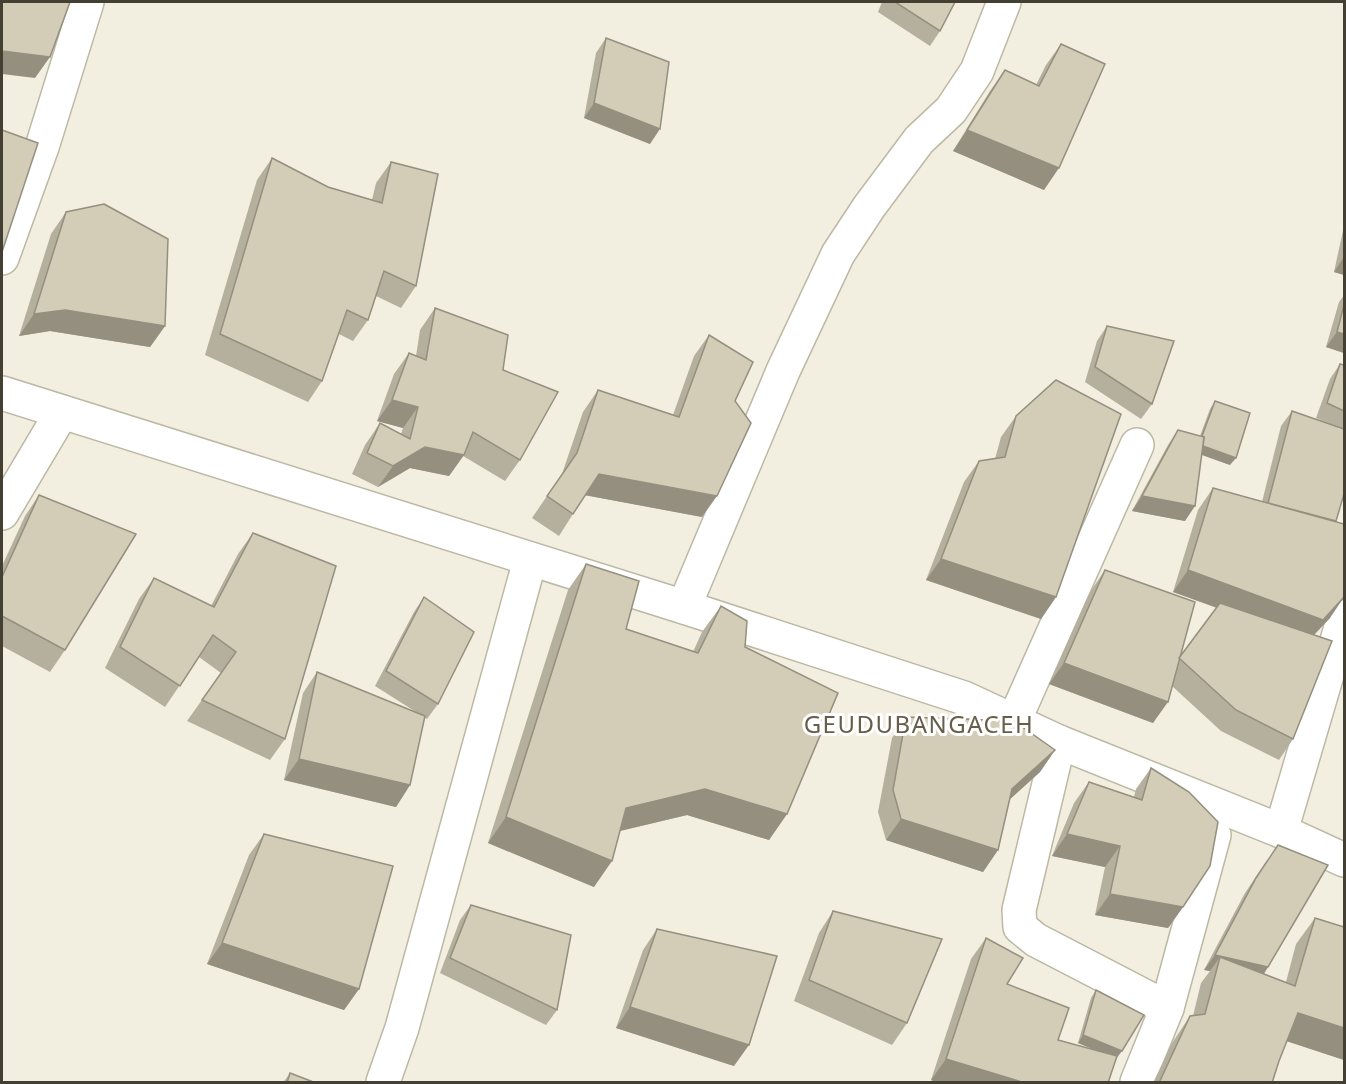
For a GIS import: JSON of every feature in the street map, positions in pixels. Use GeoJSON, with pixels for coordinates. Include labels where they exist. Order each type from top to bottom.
{"type":"FeatureCollection","features":[{"type":"Feature","properties":{"kind":"street"},"geometry":{"type":"LineString","coordinates":[[2,258],[42,147],[87,2]]}},
{"type":"Feature","properties":{"kind":"street"},"geometry":{"type":"LineString","coordinates":[[684,607],[783,370],[838,255],[868,207],[919,140],[951,110],[970,81],[1004,2]]}},
{"type":"Feature","properties":{"kind":"street"},"geometry":{"type":"LineString","coordinates":[[2,393],[684,607],[964,698],[1059,742],[1281,831],[1344,860]]}},
{"type":"Feature","properties":{"kind":"street"},"geometry":{"type":"LineString","coordinates":[[2,513],[62,412]]}},
{"type":"Feature","properties":{"kind":"street"},"geometry":{"type":"LineString","coordinates":[[1014,721],[1137,445]]}},
{"type":"Feature","properties":{"kind":"street"},"geometry":{"type":"LineString","coordinates":[[383,1083],[402,1028],[530,560]]}},
{"type":"Feature","properties":{"kind":"street"},"geometry":{"type":"LineString","coordinates":[[1281,831],[1344,617]]}},
{"type":"Feature","properties":{"kind":"street"},"geometry":{"type":"LineString","coordinates":[[1059,742],[1019,910],[1020,927],[1036,940],[1167,1008]]}},
{"type":"Feature","properties":{"kind":"street"},"geometry":{"type":"LineString","coordinates":[[1137,1083],[1167,1008],[1221,807]]}},
{"type":"Feature","properties":{"kind":"building"},"geometry":{"type":"Polygon","coordinates":[[[2,2],[70,2],[50,57],[2,51],[2,2]]]}},
{"type":"Feature","properties":{"kind":"building"},"geometry":{"type":"Polygon","coordinates":[[[895,2],[955,2],[940,31],[895,2]]]}},
{"type":"Feature","properties":{"kind":"building"},"geometry":{"type":"Polygon","coordinates":[[[606,38],[669,62],[660,129],[594,103],[606,38]]]}},
{"type":"Feature","properties":{"kind":"building"},"geometry":{"type":"Polygon","coordinates":[[[1061,44],[1105,64],[1059,168],[967,130],[1005,70],[1039,86],[1061,44]]]}},
{"type":"Feature","properties":{"kind":"building"},"geometry":{"type":"Polygon","coordinates":[[[2,130],[38,143],[2,252],[2,130]]]}},
{"type":"Feature","properties":{"kind":"building"},"geometry":{"type":"Polygon","coordinates":[[[272,158],[328,187],[382,203],[391,162],[438,174],[416,286],[384,271],[368,320],[347,310],[322,381],[220,334],[272,158]]]}},
{"type":"Feature","properties":{"kind":"building"},"geometry":{"type":"Polygon","coordinates":[[[104,204],[168,239],[165,326],[65,310],[34,314],[66,212],[104,204]]]}},
{"type":"Feature","properties":{"kind":"building"},"geometry":{"type":"Polygon","coordinates":[[[1344,305],[1344,334],[1337,332],[1344,305]]]}},
{"type":"Feature","properties":{"kind":"building"},"geometry":{"type":"Polygon","coordinates":[[[435,308],[508,335],[503,370],[558,392],[520,460],[473,432],[464,455],[425,447],[393,466],[367,453],[380,423],[410,439],[418,407],[392,400],[409,353],[426,360],[435,308]]]}},
{"type":"Feature","properties":{"kind":"building"},"geometry":{"type":"Polygon","coordinates":[[[1107,326],[1174,341],[1152,404],[1095,367],[1107,326]]]}},
{"type":"Feature","properties":{"kind":"building"},"geometry":{"type":"Polygon","coordinates":[[[709,335],[753,362],[735,401],[751,423],[717,496],[599,474],[573,514],[547,496],[577,453],[598,390],[679,417],[709,335]]]}},
{"type":"Feature","properties":{"kind":"building"},"geometry":{"type":"Polygon","coordinates":[[[1340,364],[1344,365],[1344,411],[1327,403],[1340,364]]]}},
{"type":"Feature","properties":{"kind":"building"},"geometry":{"type":"Polygon","coordinates":[[[1056,380],[1121,414],[1056,597],[941,559],[979,461],[1005,457],[1016,416],[1056,380]]]}},
{"type":"Feature","properties":{"kind":"building"},"geometry":{"type":"Polygon","coordinates":[[[1215,401],[1250,413],[1236,458],[1203,446],[1204,437],[1202,436],[1215,401]]]}},
{"type":"Feature","properties":{"kind":"building"},"geometry":{"type":"Polygon","coordinates":[[[1292,411],[1344,429],[1344,494],[1336,521],[1268,503],[1292,411]]]}},
{"type":"Feature","properties":{"kind":"building"},"geometry":{"type":"Polygon","coordinates":[[[1178,430],[1204,437],[1195,506],[1142,496],[1178,430]]]}},
{"type":"Feature","properties":{"kind":"building"},"geometry":{"type":"Polygon","coordinates":[[[1213,488],[1344,524],[1344,597],[1323,620],[1188,570],[1213,488]]]}},
{"type":"Feature","properties":{"kind":"building"},"geometry":{"type":"Polygon","coordinates":[[[39,495],[136,534],[65,650],[2,616],[2,577],[39,495]]]}},
{"type":"Feature","properties":{"kind":"building"},"geometry":{"type":"Polygon","coordinates":[[[253,533],[336,566],[285,739],[202,700],[236,652],[213,635],[180,686],[120,647],[154,578],[214,607],[253,533]]]}},
{"type":"Feature","properties":{"kind":"building"},"geometry":{"type":"Polygon","coordinates":[[[586,564],[639,581],[626,629],[698,653],[721,606],[747,621],[745,647],[838,693],[787,814],[705,789],[626,808],[612,861],[506,817],[586,564]]]}},
{"type":"Feature","properties":{"kind":"building"},"geometry":{"type":"Polygon","coordinates":[[[1105,570],[1195,602],[1168,702],[1064,663],[1105,570]]]}},
{"type":"Feature","properties":{"kind":"building"},"geometry":{"type":"Polygon","coordinates":[[[424,597],[474,632],[438,704],[386,671],[424,597]]]}},
{"type":"Feature","properties":{"kind":"building"},"geometry":{"type":"Polygon","coordinates":[[[1220,603],[1332,641],[1293,739],[1236,710],[1179,658],[1220,603]]]}},
{"type":"Feature","properties":{"kind":"building"},"geometry":{"type":"Polygon","coordinates":[[[317,672],[425,716],[410,785],[299,759],[317,672]]]}},
{"type":"Feature","properties":{"kind":"building"},"geometry":{"type":"Polygon","coordinates":[[[906,717],[1014,721],[1055,750],[1012,789],[998,850],[901,819],[893,790],[906,717]]]}},
{"type":"Feature","properties":{"kind":"building"},"geometry":{"type":"Polygon","coordinates":[[[1151,768],[1189,792],[1218,822],[1210,866],[1183,907],[1110,894],[1120,846],[1067,834],[1089,782],[1142,800],[1151,768]]]}},
{"type":"Feature","properties":{"kind":"building"},"geometry":{"type":"Polygon","coordinates":[[[264,834],[393,866],[359,989],[222,943],[264,834]]]}},
{"type":"Feature","properties":{"kind":"building"},"geometry":{"type":"Polygon","coordinates":[[[1278,845],[1328,865],[1268,967],[1215,955],[1256,878],[1278,845]]]}},
{"type":"Feature","properties":{"kind":"building"},"geometry":{"type":"Polygon","coordinates":[[[471,905],[571,935],[557,1010],[450,958],[471,905]]]}},
{"type":"Feature","properties":{"kind":"building"},"geometry":{"type":"Polygon","coordinates":[[[833,911],[942,939],[907,1023],[809,980],[833,911]]]}},
{"type":"Feature","properties":{"kind":"building"},"geometry":{"type":"Polygon","coordinates":[[[1315,918],[1344,927],[1344,1028],[1298,1013],[1272,1083],[1159,1083],[1190,1016],[1205,1014],[1220,957],[1295,986],[1315,918]]]}},
{"type":"Feature","properties":{"kind":"building"},"geometry":{"type":"Polygon","coordinates":[[[657,929],[777,956],[749,1045],[630,1007],[657,929]]]}},
{"type":"Feature","properties":{"kind":"building"},"geometry":{"type":"Polygon","coordinates":[[[986,938],[1023,958],[1007,984],[1069,1008],[1058,1040],[1117,1056],[1108,1083],[1025,1083],[946,1059],[986,938]]]}},
{"type":"Feature","properties":{"kind":"building"},"geometry":{"type":"Polygon","coordinates":[[[1096,990],[1144,1015],[1122,1051],[1083,1035],[1096,990]]]}},
{"type":"Feature","properties":{"kind":"building"},"geometry":{"type":"Polygon","coordinates":[[[290,1073],[316,1083],[287,1083],[290,1073]]]}},
{"type":"Feature","properties":{"kind":"district","name":"GEUDUBANGACEH"},"geometry":{"type":"Point","coordinates":[919,723]}}]}
